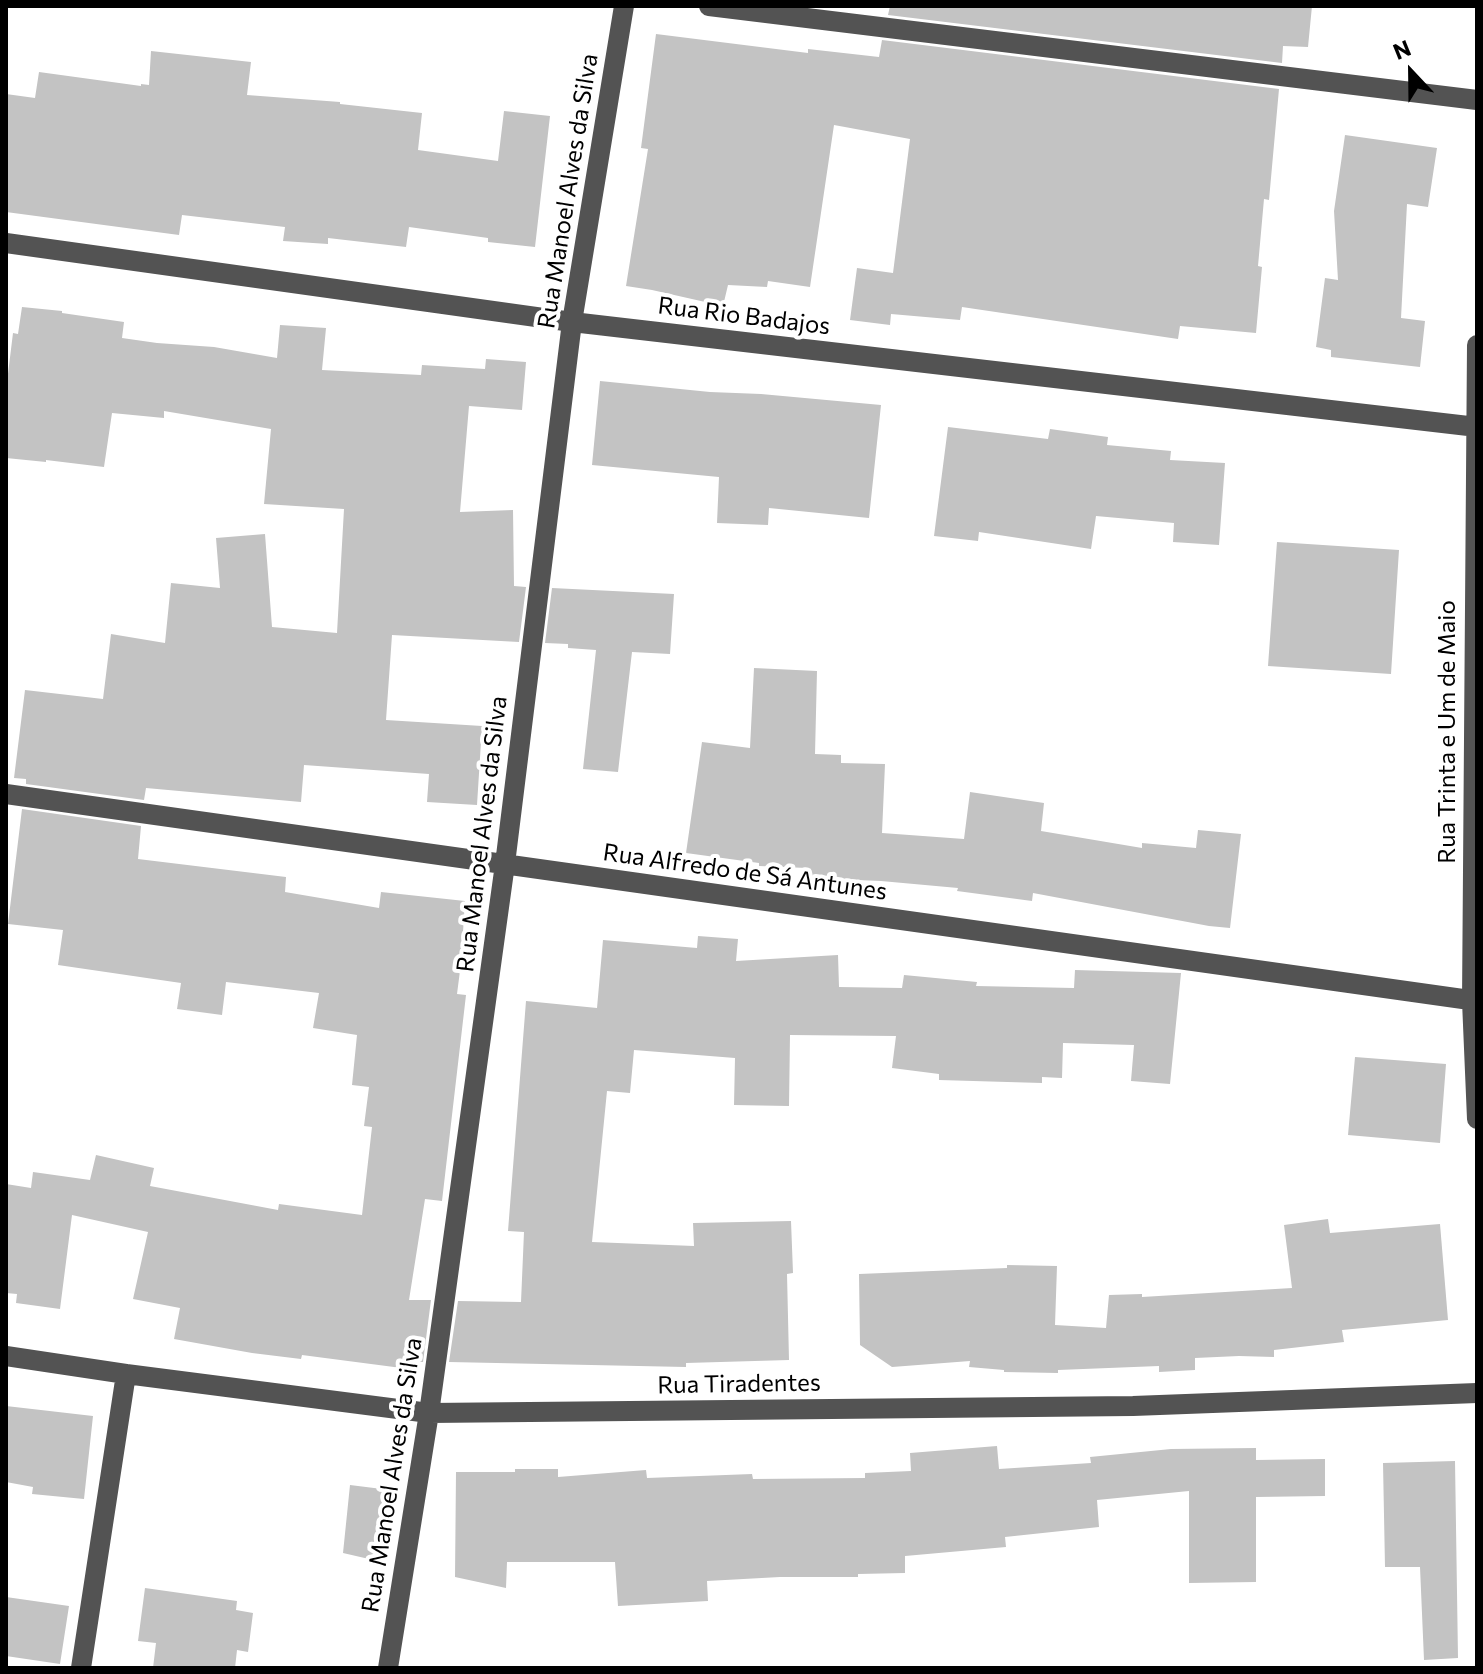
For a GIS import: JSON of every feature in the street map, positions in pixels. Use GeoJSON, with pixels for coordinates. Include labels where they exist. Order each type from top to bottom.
{"type":"FeatureCollection","features":[{"type":"Feature","properties":{"kind":"street","name":"Rua Manoel Alves da Silva"},"geometry":{"type":"LineString","coordinates":[[388,1668],[429,1413],[505,864],[572,322],[624,6]]}},
{"type":"Feature","properties":{"kind":"street"},"geometry":{"type":"LineString","coordinates":[[709,6],[1477,100]]}},
{"type":"Feature","properties":{"kind":"street","name":"Rua Rio Badajos"},"geometry":{"type":"LineString","coordinates":[[6,243],[572,322],[1476,427]]}},
{"type":"Feature","properties":{"kind":"street","name":"Rua Trinta e Um de Maio"},"geometry":{"type":"LineString","coordinates":[[1477,345],[1474,1001],[1477,1119]]}},
{"type":"Feature","properties":{"kind":"street","name":"Rua Alfredo de Sá Antunes"},"geometry":{"type":"LineString","coordinates":[[6,794],[1474,1001]]}},
{"type":"Feature","properties":{"kind":"street","name":"Rua Tiradentes"},"geometry":{"type":"LineString","coordinates":[[6,1356],[429,1413],[1133,1406],[1477,1393]]}},
{"type":"Feature","properties":{"kind":"street"},"geometry":{"type":"LineString","coordinates":[[81,1668],[126,1374]]}},
{"type":"Feature","properties":{"kind":"building"},"geometry":{"type":"Polygon","coordinates":[[[890,6],[1312,6],[1308,47],[1283,46],[1282,63],[888,15],[890,6]]]}},
{"type":"Feature","properties":{"kind":"building"},"geometry":{"type":"Polygon","coordinates":[[[656,34],[808,53],[808,49],[879,57],[882,40],[1279,89],[1269,200],[1264,199],[1256,333],[1180,326],[1178,339],[962,307],[960,320],[891,314],[890,325],[850,320],[857,268],[893,273],[910,139],[834,125],[810,287],[768,281],[767,287],[728,285],[723,306],[626,286],[648,149],[641,148],[656,34]]]}},
{"type":"Feature","properties":{"kind":"building"},"geometry":{"type":"Polygon","coordinates":[[[151,51],[251,62],[247,95],[340,102],[422,113],[418,150],[498,161],[504,111],[550,116],[535,247],[488,242],[488,238],[409,227],[406,247],[328,238],[328,244],[283,241],[285,227],[182,215],[179,235],[6,212],[6,94],[35,98],[39,72],[149,85],[151,51]]]}},
{"type":"Feature","properties":{"kind":"building"},"geometry":{"type":"Polygon","coordinates":[[[1345,135],[1437,148],[1428,207],[1407,204],[1401,318],[1425,321],[1420,367],[1331,357],[1331,350],[1316,347],[1325,278],[1338,280],[1334,211],[1345,135]]]}},
{"type":"Feature","properties":{"kind":"building"},"geometry":{"type":"Polygon","coordinates":[[[22,307],[124,322],[122,338],[214,347],[277,358],[280,325],[326,328],[322,370],[421,375],[422,365],[485,369],[486,359],[526,362],[522,410],[469,406],[460,512],[513,510],[514,586],[526,587],[519,642],[392,635],[386,720],[482,726],[477,805],[427,802],[429,774],[304,765],[301,802],[146,788],[144,800],[26,784],[26,779],[14,778],[25,690],[103,699],[111,634],[165,643],[171,583],[220,588],[216,538],[265,534],[272,627],[337,633],[344,509],[264,504],[271,429],[164,411],[164,418],[112,413],[104,467],[6,458],[6,390],[13,333],[18,334],[22,307]]]}},
{"type":"Feature","properties":{"kind":"building"},"geometry":{"type":"Polygon","coordinates":[[[600,381],[881,405],[869,518],[769,508],[768,525],[717,523],[719,477],[592,465],[600,381]]]}},
{"type":"Feature","properties":{"kind":"building"},"geometry":{"type":"Polygon","coordinates":[[[948,427],[1048,439],[1050,429],[1108,437],[1107,445],[1171,451],[1170,460],[1225,463],[1219,545],[1173,542],[1174,523],[1096,516],[1091,549],[979,532],[978,541],[934,536],[948,427]]]}},
{"type":"Feature","properties":{"kind":"building"},"geometry":{"type":"Polygon","coordinates":[[[1277,542],[1399,550],[1391,674],[1268,666],[1277,542]]]}},
{"type":"Feature","properties":{"kind":"building"},"geometry":{"type":"Polygon","coordinates":[[[552,588],[674,594],[670,654],[632,652],[618,772],[583,769],[596,650],[545,643],[552,588]]]}},
{"type":"Feature","properties":{"kind":"building"},"geometry":{"type":"Polygon","coordinates":[[[754,668],[817,671],[815,754],[841,755],[841,763],[885,764],[882,833],[964,839],[970,792],[1044,803],[1041,831],[1142,848],[1142,843],[1196,848],[1198,830],[1241,834],[1230,928],[1033,893],[1032,901],[957,891],[958,888],[807,878],[807,868],[759,866],[759,863],[686,853],[702,742],[750,748],[754,668]]]}},
{"type":"Feature","properties":{"kind":"building"},"geometry":{"type":"Polygon","coordinates":[[[22,809],[141,826],[138,859],[286,877],[285,892],[379,908],[381,892],[465,901],[457,994],[466,995],[442,1201],[425,1199],[409,1300],[431,1300],[423,1362],[418,1362],[417,1370],[302,1355],[301,1359],[252,1353],[174,1339],[180,1308],[133,1299],[148,1232],[72,1215],[60,1309],[16,1303],[17,1294],[6,1293],[6,1184],[31,1188],[33,1172],[90,1180],[96,1155],[154,1168],[150,1186],[278,1210],[279,1204],[362,1215],[372,1127],[364,1126],[369,1087],[352,1085],[357,1035],[313,1028],[319,993],[226,982],[222,1015],[177,1009],[181,983],[58,965],[63,930],[8,924],[22,809]]]}},
{"type":"Feature","properties":{"kind":"building"},"geometry":{"type":"Polygon","coordinates":[[[698,936],[738,939],[736,961],[838,955],[839,987],[902,988],[904,975],[977,982],[976,986],[1074,988],[1075,970],[1181,973],[1170,1084],[1131,1081],[1134,1045],[1063,1043],[1062,1078],[1042,1077],[1042,1083],[939,1080],[939,1074],[892,1068],[896,1036],[790,1035],[789,1106],[734,1105],[735,1058],[634,1050],[630,1093],[607,1091],[592,1242],[694,1246],[693,1223],[791,1221],[793,1273],[787,1274],[789,1360],[686,1363],[686,1367],[449,1362],[458,1301],[521,1302],[524,1232],[508,1231],[526,1001],[597,1008],[603,940],[697,948],[698,936]]]}},
{"type":"Feature","properties":{"kind":"building"},"geometry":{"type":"Polygon","coordinates":[[[1355,1057],[1446,1064],[1440,1143],[1348,1135],[1355,1057]]]}},
{"type":"Feature","properties":{"kind":"building"},"geometry":{"type":"Polygon","coordinates":[[[1328,1219],[1330,1233],[1440,1224],[1448,1320],[1342,1330],[1344,1342],[1274,1350],[1274,1357],[1195,1358],[1195,1370],[1159,1372],[1159,1366],[1058,1370],[1058,1373],[1004,1372],[969,1367],[970,1361],[892,1367],[860,1345],[859,1274],[1007,1268],[1007,1265],[1057,1266],[1055,1325],[1106,1328],[1109,1295],[1142,1294],[1142,1297],[1292,1288],[1284,1225],[1328,1219]]]}},
{"type":"Feature","properties":{"kind":"building"},"geometry":{"type":"Polygon","coordinates":[[[6,1406],[93,1416],[84,1499],[32,1494],[33,1487],[6,1482],[6,1406]]]}},
{"type":"Feature","properties":{"kind":"building"},"geometry":{"type":"Polygon","coordinates":[[[997,1446],[999,1469],[1091,1463],[1090,1457],[1171,1449],[1256,1448],[1256,1460],[1325,1459],[1325,1496],[1256,1497],[1256,1582],[1189,1583],[1189,1491],[1097,1500],[1099,1527],[1005,1537],[1006,1547],[905,1556],[905,1573],[707,1581],[708,1601],[618,1606],[615,1562],[507,1562],[506,1588],[455,1577],[456,1472],[558,1469],[558,1477],[646,1470],[647,1478],[752,1474],[753,1479],[865,1478],[865,1473],[911,1471],[910,1453],[997,1446]]]}},
{"type":"Feature","properties":{"kind":"building"},"geometry":{"type":"Polygon","coordinates":[[[1455,1461],[1458,1658],[1424,1660],[1420,1567],[1385,1567],[1383,1463],[1455,1461]]]}},
{"type":"Feature","properties":{"kind":"building"},"geometry":{"type":"Polygon","coordinates":[[[350,1485],[390,1490],[382,1562],[343,1553],[350,1485]]]}},
{"type":"Feature","properties":{"kind":"building"},"geometry":{"type":"Polygon","coordinates":[[[145,1588],[237,1601],[236,1610],[253,1613],[248,1652],[237,1650],[235,1668],[153,1668],[156,1643],[138,1641],[145,1588]]]}},
{"type":"Feature","properties":{"kind":"building"},"geometry":{"type":"Polygon","coordinates":[[[6,1597],[69,1606],[60,1664],[6,1656],[6,1597]]]}}]}
